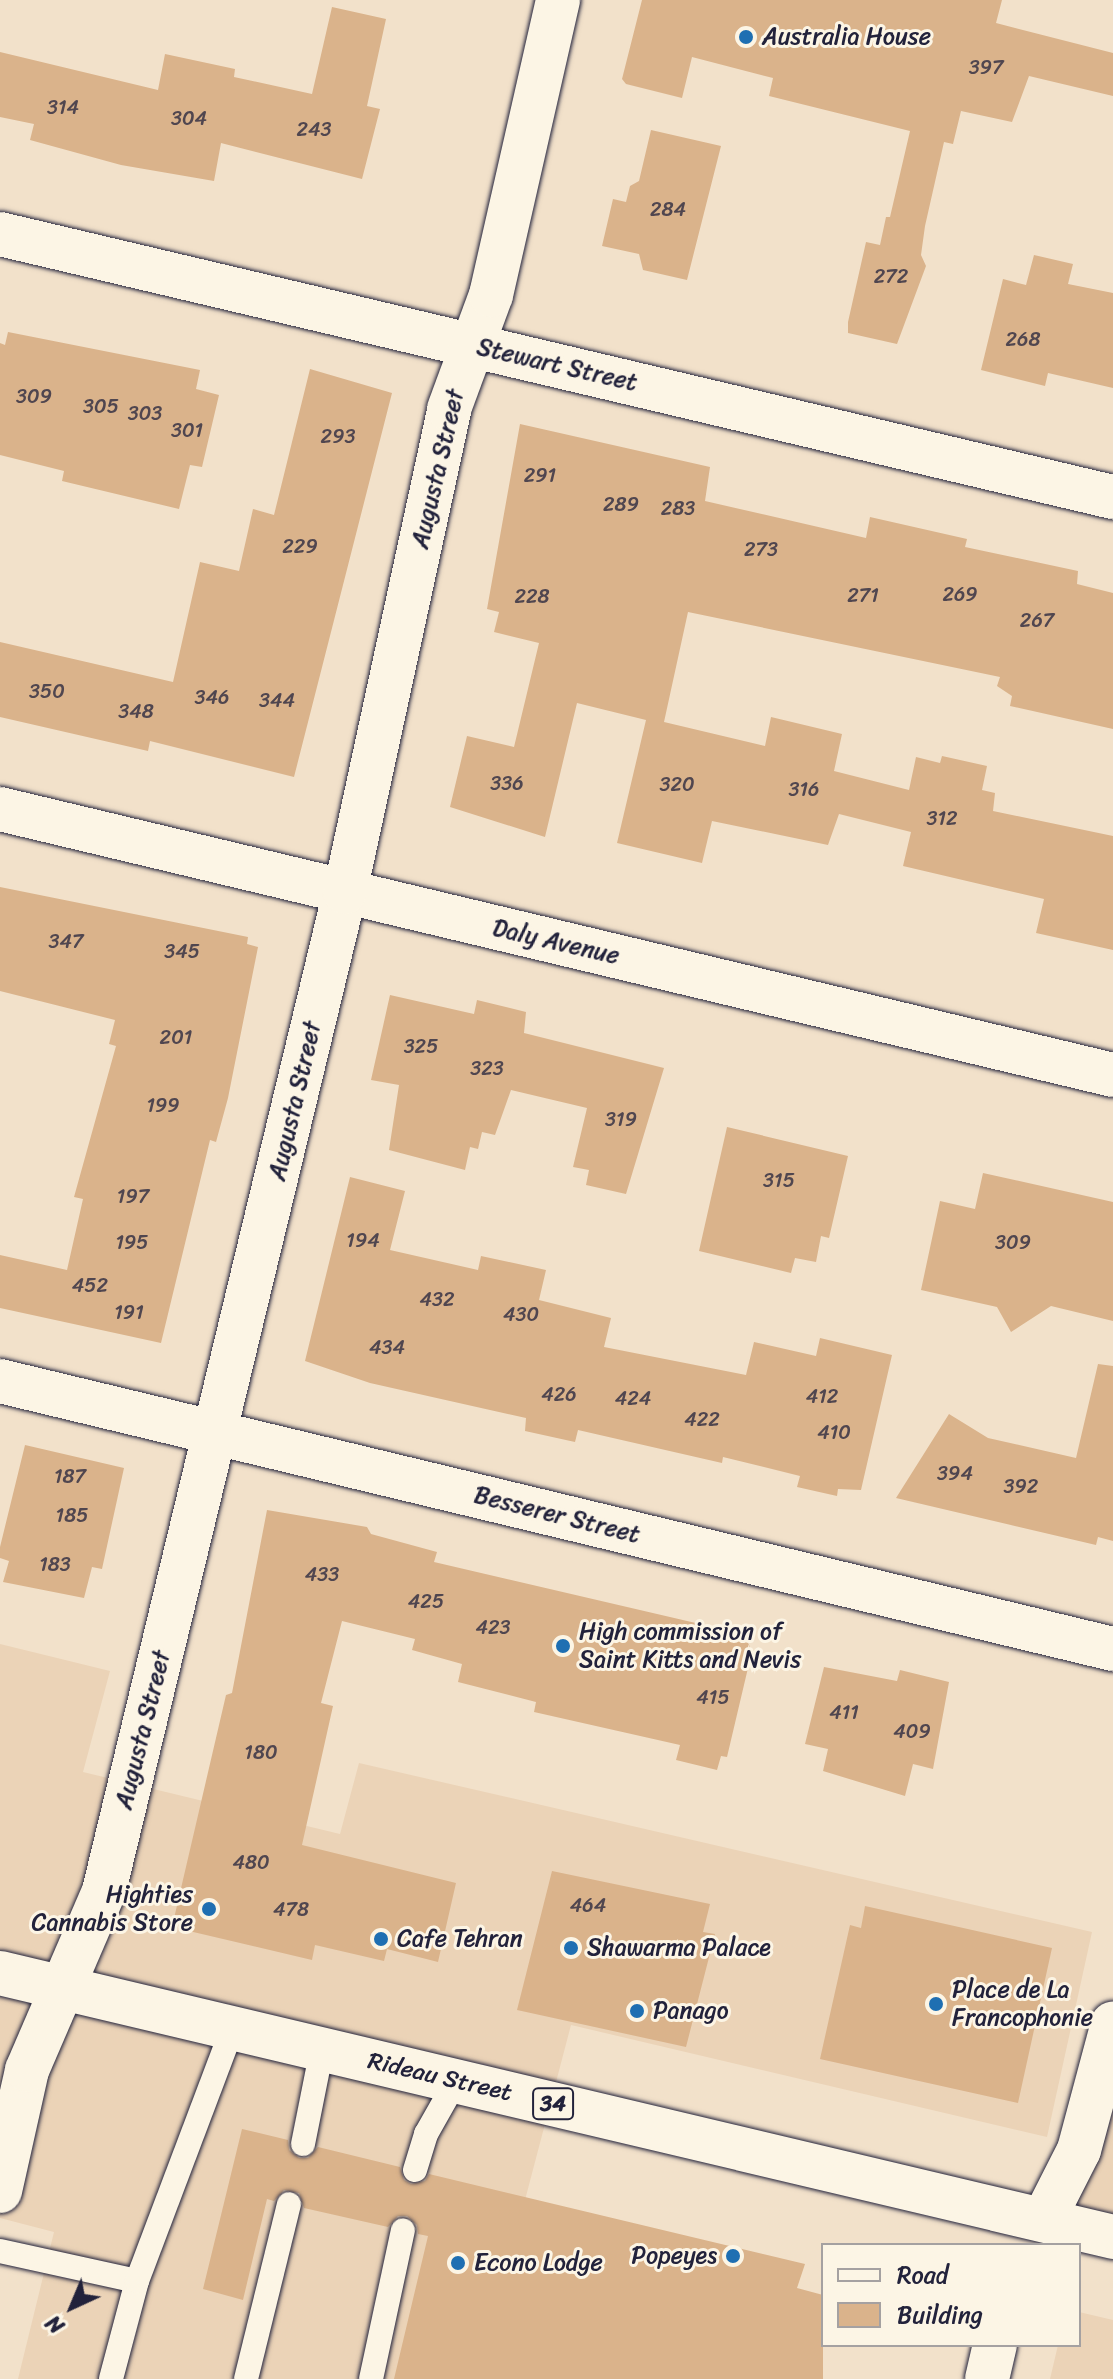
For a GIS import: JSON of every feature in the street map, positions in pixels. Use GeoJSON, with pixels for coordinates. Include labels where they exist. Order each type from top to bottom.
{"type":"FeatureCollection","features":[{"type":"Feature","properties":{"kind":"street","name":"Augusta Street"},"geometry":{"type":"LineString","coordinates":[[0,2191],[27,2070],[104,1891],[217,1433],[345,892],[449,409],[491,295],[558,0]]}},
{"type":"Feature","properties":{"kind":"street","name":"Stewart Street"},"geometry":{"type":"LineString","coordinates":[[0,234],[1113,497]]}},
{"type":"Feature","properties":{"kind":"street","name":"Daly Avenue"},"geometry":{"type":"LineString","coordinates":[[0,809],[1113,1075]]}},
{"type":"Feature","properties":{"kind":"street","name":"Besserer Street"},"geometry":{"type":"LineString","coordinates":[[0,1381],[1113,1649]]}},
{"type":"Feature","properties":{"kind":"street","name":"Rideau Street"},"geometry":{"type":"LineString","coordinates":[[0,1973],[456,2081],[1037,2232],[1113,2237]]}},
{"type":"Feature","properties":{"kind":"street"},"geometry":{"type":"LineString","coordinates":[[1037,2232],[1079,2150],[1113,2023]]}},
{"type":"Feature","properties":{"kind":"street"},"geometry":{"type":"LineString","coordinates":[[987,2379],[995,2347]]}},
{"type":"Feature","properties":{"kind":"lane"},"geometry":{"type":"LineString","coordinates":[[111,2379],[137,2281],[233,2027]]}},
{"type":"Feature","properties":{"kind":"lane"},"geometry":{"type":"LineString","coordinates":[[303,2144],[322,2049]]}},
{"type":"Feature","properties":{"kind":"lane"},"geometry":{"type":"LineString","coordinates":[[415,2170],[426,2134],[456,2081]]}},
{"type":"Feature","properties":{"kind":"lane"},"geometry":{"type":"LineString","coordinates":[[246,2379],[289,2204]]}},
{"type":"Feature","properties":{"kind":"lane"},"geometry":{"type":"LineString","coordinates":[[371,2379],[403,2230]]}},
{"type":"Feature","properties":{"kind":"lane"},"geometry":{"type":"LineString","coordinates":[[0,2251],[137,2281]]}},
{"type":"Feature","properties":{"kind":"shaded area"},"geometry":{"type":"Polygon","coordinates":[[[0,1644],[110,1671],[83,1772],[340,1834],[359,1763],[1092,1932],[1047,2137],[571,2025],[478,2379],[18,2379],[54,2232],[0,2218],[0,1644]]]}},
{"type":"Feature","properties":{"kind":"shaded area"},"geometry":{"type":"Polygon","coordinates":[[[1113,2023],[1113,2237],[1044,2219],[1113,2023]]]}},
{"type":"Feature","properties":{"kind":"shaded area"},"geometry":{"type":"Polygon","coordinates":[[[1081,2312],[1113,2320],[1113,2379],[1050,2379],[1058,2347],[1081,2347],[1081,2312]]]}},
{"type":"Feature","properties":{"kind":"building"},"geometry":{"type":"Polygon","coordinates":[[[642,0],[1002,0],[996,23],[1113,53],[1113,96],[1029,76],[1012,122],[961,111],[953,144],[944,142],[925,226],[921,255],[926,266],[897,344],[848,333],[848,322],[866,242],[880,245],[886,217],[890,217],[910,131],[769,96],[773,78],[692,57],[682,98],[626,84],[622,79],[642,0]]]}},
{"type":"Feature","properties":{"kind":"building"},"geometry":{"type":"Polygon","coordinates":[[[332,7],[386,19],[367,106],[380,109],[362,179],[221,143],[214,181],[121,165],[30,140],[34,124],[0,117],[0,52],[158,90],[165,54],[235,69],[234,77],[312,94],[332,7]]]}},
{"type":"Feature","properties":{"kind":"building"},"geometry":{"type":"Polygon","coordinates":[[[651,130],[721,146],[687,280],[643,270],[639,254],[602,246],[613,199],[626,202],[630,186],[639,181],[651,130]]]}},
{"type":"Feature","properties":{"kind":"building"},"geometry":{"type":"Polygon","coordinates":[[[1034,255],[1073,264],[1068,284],[1113,293],[1113,388],[1048,373],[1045,386],[981,370],[1003,279],[1026,285],[1034,255]]]}},
{"type":"Feature","properties":{"kind":"building"},"geometry":{"type":"Polygon","coordinates":[[[8,332],[200,370],[196,389],[219,395],[202,467],[190,465],[179,509],[62,481],[64,471],[0,455],[0,343],[5,345],[8,332]]]}},
{"type":"Feature","properties":{"kind":"building"},"geometry":{"type":"Polygon","coordinates":[[[310,369],[392,393],[294,777],[150,741],[148,751],[0,717],[0,642],[173,682],[200,562],[239,571],[253,509],[274,515],[310,369]]]}},
{"type":"Feature","properties":{"kind":"building"},"geometry":{"type":"Polygon","coordinates":[[[520,424],[710,467],[705,501],[866,538],[870,517],[967,539],[965,547],[1078,571],[1077,584],[1113,593],[1113,729],[1010,706],[1012,696],[997,686],[1000,677],[688,612],[664,722],[765,746],[771,717],[842,734],[834,771],[909,790],[916,757],[940,763],[942,756],[987,766],[982,790],[995,793],[993,811],[1113,836],[1113,950],[1036,933],[1044,899],[903,866],[911,832],[839,814],[828,845],[712,821],[702,863],[617,843],[646,720],[577,703],[545,837],[450,807],[467,736],[514,747],[539,643],[494,632],[499,612],[487,609],[520,424]]]}},
{"type":"Feature","properties":{"kind":"building"},"geometry":{"type":"Polygon","coordinates":[[[0,887],[248,937],[247,944],[258,947],[228,1098],[216,1142],[210,1140],[161,1343],[0,1308],[0,1255],[67,1270],[83,1199],[74,1197],[116,1046],[109,1044],[115,1020],[0,991],[0,887]]]}},
{"type":"Feature","properties":{"kind":"building"},"geometry":{"type":"Polygon","coordinates":[[[390,995],[474,1014],[477,1000],[526,1012],[524,1033],[664,1068],[626,1194],[586,1185],[589,1170],[573,1167],[587,1108],[511,1090],[495,1135],[482,1132],[478,1149],[470,1147],[465,1170],[389,1150],[399,1085],[371,1080],[390,995]]]}},
{"type":"Feature","properties":{"kind":"building"},"geometry":{"type":"Polygon","coordinates":[[[727,1127],[848,1156],[829,1238],[821,1236],[816,1262],[795,1258],[791,1273],[699,1251],[727,1127]]]}},
{"type":"Feature","properties":{"kind":"building"},"geometry":{"type":"Polygon","coordinates":[[[983,1173],[1113,1202],[1113,1321],[1051,1306],[1011,1332],[997,1307],[921,1290],[940,1201],[975,1209],[983,1173]]]}},
{"type":"Feature","properties":{"kind":"building"},"geometry":{"type":"Polygon","coordinates":[[[350,1177],[405,1191],[390,1250],[478,1270],[481,1256],[546,1270],[539,1300],[611,1318],[604,1347],[746,1375],[754,1342],[816,1356],[820,1338],[892,1355],[861,1490],[838,1489],[837,1496],[797,1487],[800,1476],[723,1457],[722,1463],[578,1430],[575,1442],[525,1431],[526,1418],[370,1383],[305,1361],[350,1177]]]}},
{"type":"Feature","properties":{"kind":"building"},"geometry":{"type":"Polygon","coordinates":[[[1098,1364],[1113,1366],[1113,1541],[1098,1537],[1096,1545],[896,1498],[949,1414],[988,1438],[1076,1458],[1098,1364]]]}},
{"type":"Feature","properties":{"kind":"building"},"geometry":{"type":"Polygon","coordinates":[[[25,1445],[124,1468],[102,1569],[92,1567],[84,1598],[3,1582],[9,1561],[0,1558],[0,1547],[25,1445]]]}},
{"type":"Feature","properties":{"kind":"building"},"geometry":{"type":"Polygon","coordinates":[[[267,1510],[367,1527],[371,1534],[437,1552],[434,1562],[730,1631],[728,1638],[748,1643],[752,1651],[727,1757],[721,1756],[717,1770],[676,1760],[680,1745],[534,1712],[536,1702],[458,1682],[462,1664],[412,1650],[415,1639],[342,1621],[321,1703],[333,1706],[302,1845],[456,1883],[438,1962],[387,1949],[384,1961],[315,1945],[312,1960],[172,1927],[226,1695],[232,1693],[267,1510]]]}},
{"type":"Feature","properties":{"kind":"building"},"geometry":{"type":"Polygon","coordinates":[[[824,1667],[897,1681],[900,1670],[949,1682],[933,1769],[913,1764],[905,1796],[823,1771],[828,1749],[805,1744],[824,1667]]]}},
{"type":"Feature","properties":{"kind":"building"},"geometry":{"type":"Polygon","coordinates":[[[552,1871],[710,1904],[703,1932],[715,1934],[686,2047],[517,2010],[552,1871]]]}},
{"type":"Feature","properties":{"kind":"building","name":"Place de La Francophonie"},"geometry":{"type":"Polygon","coordinates":[[[865,1906],[1052,1948],[1018,2103],[820,2059],[850,1925],[861,1928],[865,1906]]]}},
{"type":"Feature","properties":{"kind":"building"},"geometry":{"type":"Polygon","coordinates":[[[242,2129],[288,2140],[289,2150],[299,2158],[308,2158],[318,2147],[400,2167],[404,2180],[411,2184],[425,2181],[429,2174],[805,2264],[797,2288],[821,2294],[823,2379],[394,2379],[428,2236],[418,2234],[417,2225],[407,2216],[398,2216],[388,2227],[304,2208],[299,2193],[284,2190],[274,2201],[267,2199],[243,2300],[203,2289],[242,2129]]]}},
{"type":"Feature","properties":{"kind":"place","name":"Australia House"},"geometry":{"type":"Point","coordinates":[746,37]}},
{"type":"Feature","properties":{"kind":"place","name":"High commission of Saint Kitts and Nevis"},"geometry":{"type":"Point","coordinates":[563,1646]}},
{"type":"Feature","properties":{"kind":"place","name":"Highties Cannabis Store"},"geometry":{"type":"Point","coordinates":[209,1909]}},
{"type":"Feature","properties":{"kind":"place","name":"Cafe Tehran"},"geometry":{"type":"Point","coordinates":[381,1939]}},
{"type":"Feature","properties":{"kind":"place","name":"Shawarma Palace"},"geometry":{"type":"Point","coordinates":[571,1948]}},
{"type":"Feature","properties":{"kind":"place","name":"Place de La Francophonie"},"geometry":{"type":"Point","coordinates":[936,2004]}},
{"type":"Feature","properties":{"kind":"place","name":"Panago"},"geometry":{"type":"Point","coordinates":[637,2011]}},
{"type":"Feature","properties":{"kind":"place","name":"Popeyes"},"geometry":{"type":"Point","coordinates":[733,2256]}},
{"type":"Feature","properties":{"kind":"place","name":"Econo Lodge"},"geometry":{"type":"Point","coordinates":[458,2263]}}]}
